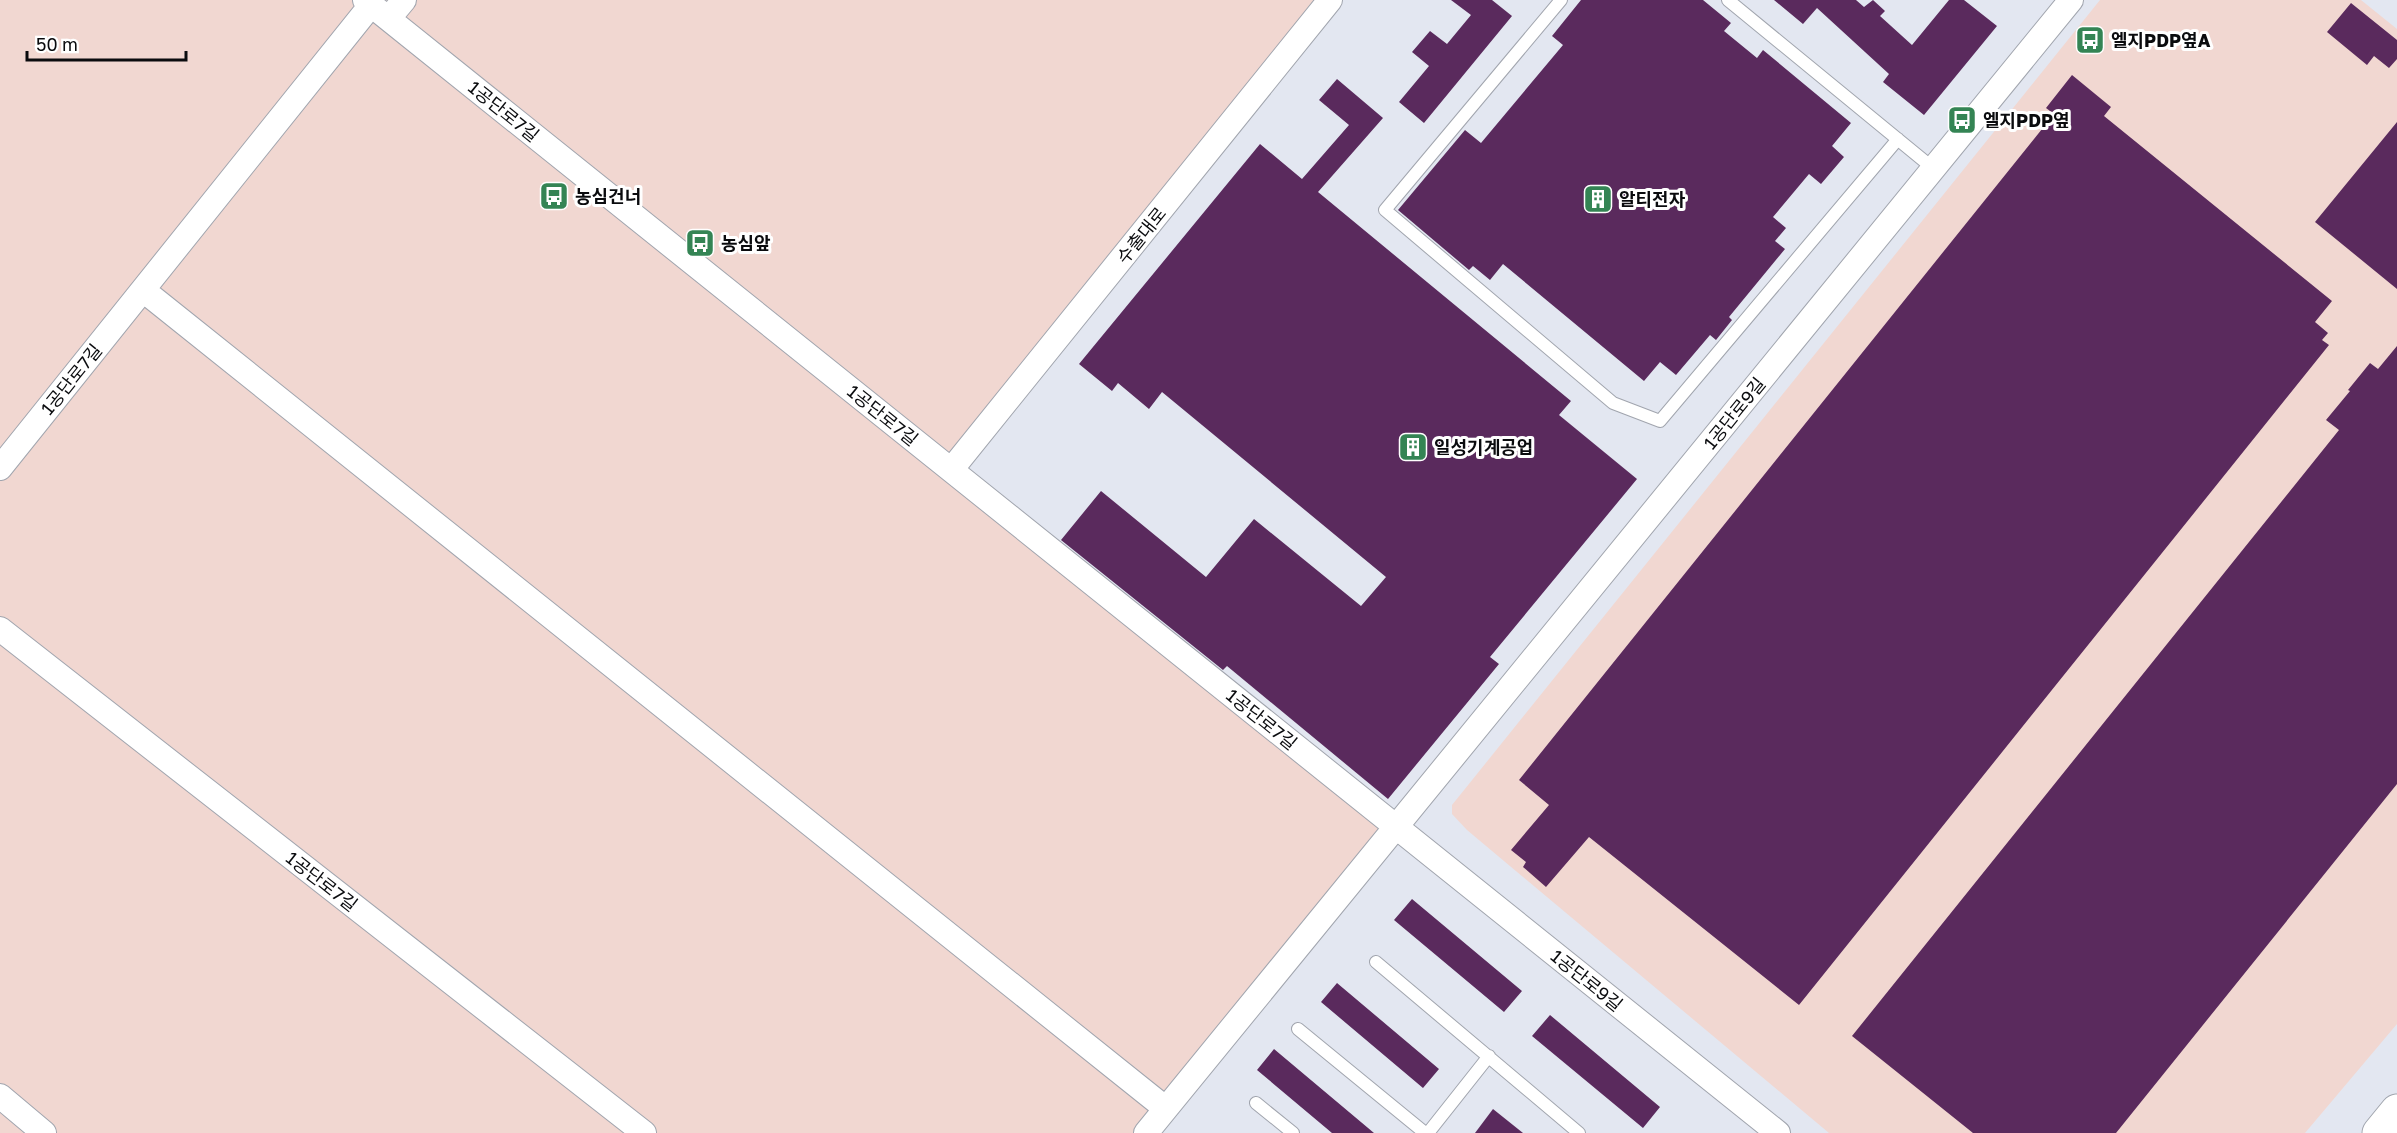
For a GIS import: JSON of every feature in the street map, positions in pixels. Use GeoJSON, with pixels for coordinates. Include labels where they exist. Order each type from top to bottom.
{"type":"FeatureCollection","features":[{"type":"Feature","properties":{"kind":"street","name":"수출대로"},"geometry":{"type":"LineString","coordinates":[[951,470],[1330,0]]}},
{"type":"Feature","properties":{"kind":"street","name":"1공단로9길"},"geometry":{"type":"LineString","coordinates":[[1146,1133],[2071,0]]}},
{"type":"Feature","properties":{"kind":"street","name":"1공단로7길"},"geometry":{"type":"LineString","coordinates":[[0,468],[143,290],[382,6],[951,470],[1396,826]]}},
{"type":"Feature","properties":{"kind":"street"},"geometry":{"type":"LineString","coordinates":[[143,290],[1166,1108]]}},
{"type":"Feature","properties":{"kind":"street","name":"1공단로7길"},"geometry":{"type":"LineString","coordinates":[[0,629],[644,1133]]}},
{"type":"Feature","properties":{"kind":"street","name":"1공단로9길"},"geometry":{"type":"LineString","coordinates":[[1396,826],[1779,1133]]}},
{"type":"Feature","properties":{"kind":"street"},"geometry":{"type":"LineString","coordinates":[[0,1096],[44,1133]]}},
{"type":"Feature","properties":{"kind":"street"},"geometry":{"type":"LineString","coordinates":[[2379,1133],[2397,1111]]}},
{"type":"Feature","properties":{"kind":"lane"},"geometry":{"type":"LineString","coordinates":[[1561,0],[1385,210],[1612,403],[1660,422],[1898,139]]}},
{"type":"Feature","properties":{"kind":"lane"},"geometry":{"type":"LineString","coordinates":[[1728,0],[1934,168]]}},
{"type":"Feature","properties":{"kind":"lane"},"geometry":{"type":"LineString","coordinates":[[1376,962],[1580,1133]]}},
{"type":"Feature","properties":{"kind":"lane"},"geometry":{"type":"LineString","coordinates":[[1298,1029],[1426,1133],[1489,1056]]}},
{"type":"Feature","properties":{"kind":"lane"},"geometry":{"type":"LineString","coordinates":[[1256,1103],[1293,1133]]}},
{"type":"Feature","properties":{"kind":"shaded area"},"geometry":{"type":"Polygon","coordinates":[[[0,0],[1330,0],[951,470],[1396,826],[1146,1133],[0,1133],[0,0]]]}},
{"type":"Feature","properties":{"kind":"shaded area"},"geometry":{"type":"Polygon","coordinates":[[[2100,0],[2361,0],[2397,29],[2397,1024],[2305,1133],[1829,1133],[1467,830],[1452,814],[1452,805],[2100,0]]]}},
{"type":"Feature","properties":{"kind":"building"},"geometry":{"type":"Polygon","coordinates":[[[1451,0],[1492,0],[1512,16],[1424,123],[1399,102],[1429,66],[1412,52],[1430,31],[1447,44],[1471,15],[1451,0]]]}},
{"type":"Feature","properties":{"kind":"building","name":"알티전자"},"geometry":{"type":"Polygon","coordinates":[[[1581,0],[1703,0],[1731,23],[1724,31],[1757,58],[1763,50],[1851,123],[1832,146],[1844,157],[1821,184],[1809,174],[1773,217],[1786,228],[1775,241],[1785,249],[1729,317],[1732,320],[1716,340],[1710,335],[1676,375],[1660,362],[1644,381],[1503,264],[1490,280],[1473,266],[1469,270],[1398,210],[1465,130],[1481,143],[1563,45],[1552,36],[1581,0]]]}},
{"type":"Feature","properties":{"kind":"building"},"geometry":{"type":"Polygon","coordinates":[[[1774,0],[1856,0],[1864,7],[1873,0],[1885,11],[1880,16],[1912,45],[1949,0],[1964,0],[1997,26],[1924,115],[1883,82],[1889,74],[1817,8],[1803,24],[1774,0]]]}},
{"type":"Feature","properties":{"kind":"building"},"geometry":{"type":"Polygon","coordinates":[[[2351,3],[2397,40],[2397,59],[2389,68],[2374,56],[2367,65],[2327,32],[2351,3]]]}},
{"type":"Feature","properties":{"kind":"building"},"geometry":{"type":"Polygon","coordinates":[[[2072,75],[2111,107],[2104,116],[2332,301],[2315,322],[2328,333],[2322,340],[2329,345],[1799,1005],[1589,837],[1546,887],[1523,867],[1526,862],[1511,850],[1549,805],[1519,780],[2054,114],[2046,108],[2072,75]]]}},
{"type":"Feature","properties":{"kind":"building","name":"일성기계공업"},"geometry":{"type":"Polygon","coordinates":[[[1337,79],[1383,118],[1318,192],[1571,401],[1559,415],[1637,479],[1490,657],[1499,664],[1388,799],[1227,666],[1223,670],[1061,540],[1101,491],[1206,577],[1254,519],[1361,606],[1386,577],[1162,392],[1149,409],[1118,383],[1112,391],[1079,364],[1260,144],[1302,179],[1349,125],[1319,100],[1337,79]]]}},
{"type":"Feature","properties":{"kind":"building"},"geometry":{"type":"Polygon","coordinates":[[[2397,122],[2397,289],[2315,222],[2397,122]]]}},
{"type":"Feature","properties":{"kind":"building"},"geometry":{"type":"Polygon","coordinates":[[[2397,346],[2397,784],[2116,1133],[1973,1133],[1852,1036],[2339,430],[2326,420],[2350,391],[2348,390],[2370,363],[2378,369],[2397,346]]]}},
{"type":"Feature","properties":{"kind":"building"},"geometry":{"type":"Polygon","coordinates":[[[1412,899],[1522,991],[1504,1012],[1394,920],[1412,899]]]}},
{"type":"Feature","properties":{"kind":"building"},"geometry":{"type":"Polygon","coordinates":[[[1337,983],[1439,1069],[1423,1088],[1321,1002],[1337,983]]]}},
{"type":"Feature","properties":{"kind":"building"},"geometry":{"type":"Polygon","coordinates":[[[1550,1015],[1660,1107],[1643,1128],[1532,1036],[1550,1015]]]}},
{"type":"Feature","properties":{"kind":"building"},"geometry":{"type":"Polygon","coordinates":[[[1274,1049],[1374,1133],[1332,1133],[1257,1070],[1274,1049]]]}},
{"type":"Feature","properties":{"kind":"building"},"geometry":{"type":"Polygon","coordinates":[[[1493,1109],[1523,1133],[1475,1133],[1493,1109]]]}},
{"type":"Feature","properties":{"kind":"place","name":"엘지PDP옆A"},"geometry":{"type":"Point","coordinates":[2090,40]}},
{"type":"Feature","properties":{"kind":"place","name":"엘지PDP옆"},"geometry":{"type":"Point","coordinates":[1962,120]}},
{"type":"Feature","properties":{"kind":"place","name":"농심건너"},"geometry":{"type":"Point","coordinates":[554,196]}},
{"type":"Feature","properties":{"kind":"place","name":"알티전자"},"geometry":{"type":"Point","coordinates":[1598,199]}},
{"type":"Feature","properties":{"kind":"place","name":"농심앞"},"geometry":{"type":"Point","coordinates":[700,243]}},
{"type":"Feature","properties":{"kind":"place","name":"일성기계공업"},"geometry":{"type":"Point","coordinates":[1413,447]}}]}
